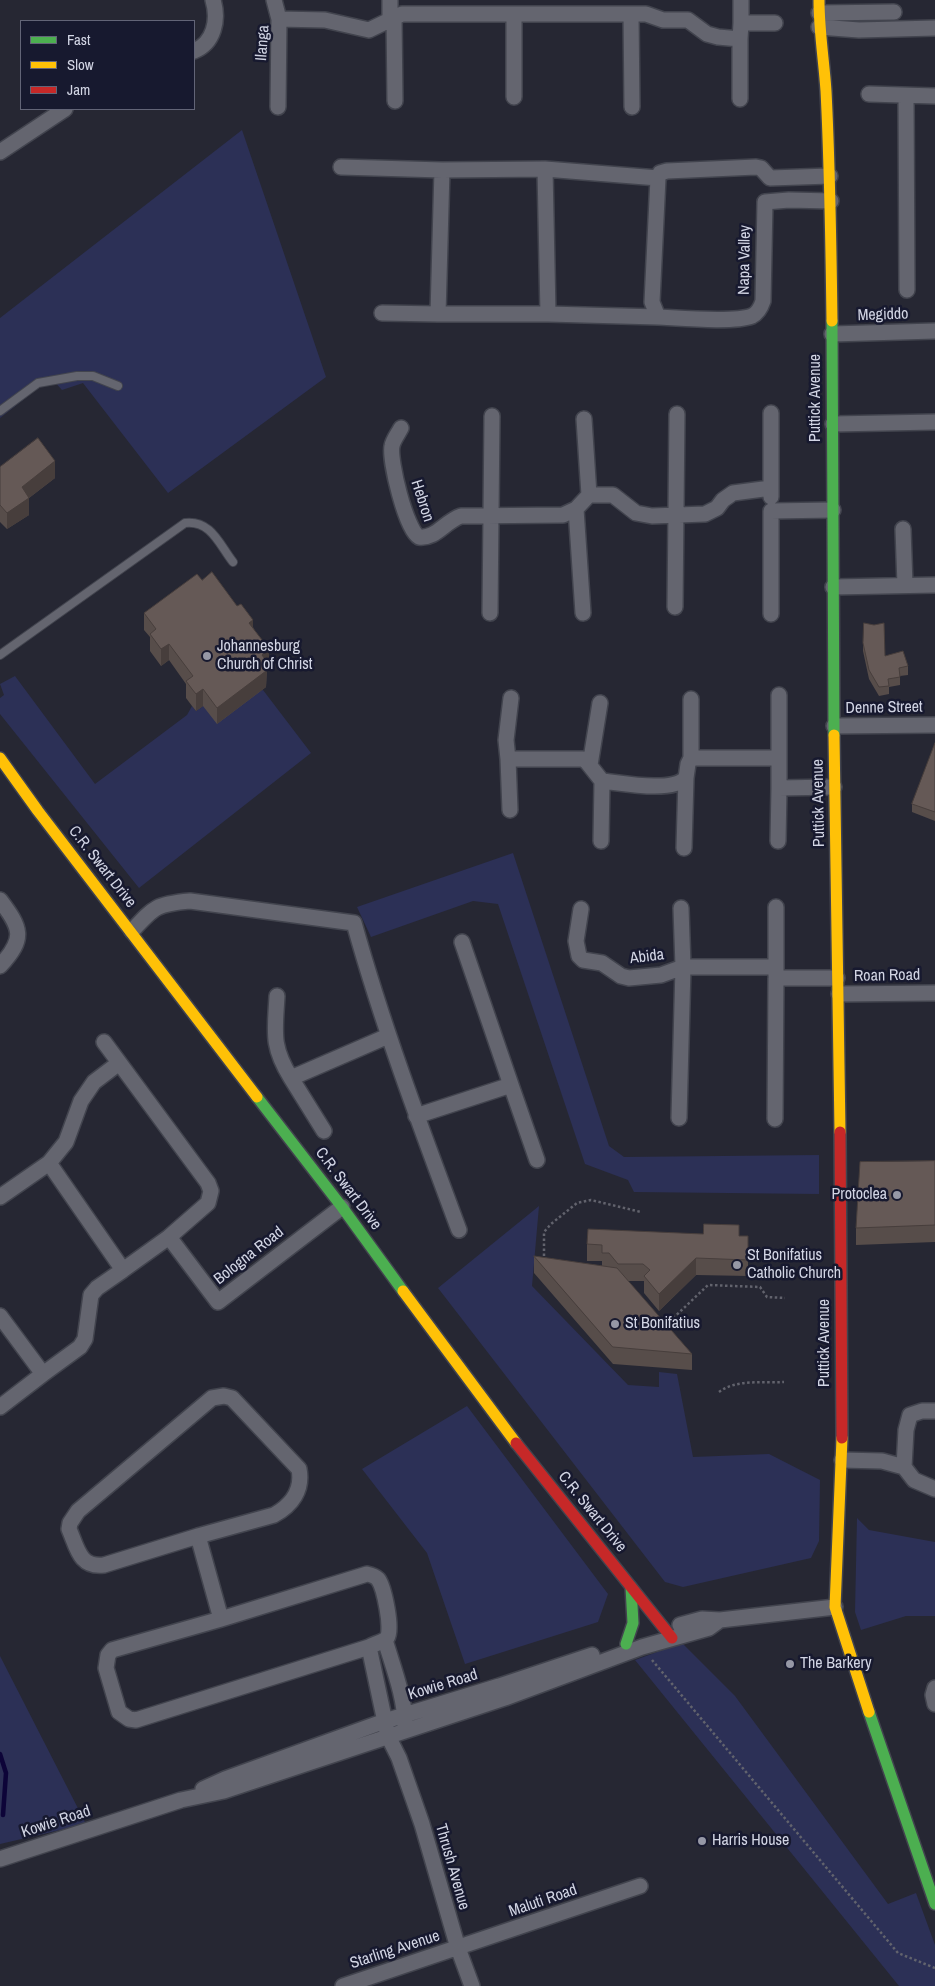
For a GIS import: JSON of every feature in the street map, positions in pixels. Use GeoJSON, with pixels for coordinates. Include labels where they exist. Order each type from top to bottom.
{"type":"FeatureCollection","features":[{"type":"Feature","properties":{"kind":"street"},"geometry":{"type":"LineString","coordinates":[[197,49],[210,40],[216,18],[213,0]]}},
{"type":"Feature","properties":{"kind":"street"},"geometry":{"type":"LineString","coordinates":[[274,0],[279,19]]}},
{"type":"Feature","properties":{"kind":"street"},"geometry":{"type":"LineString","coordinates":[[390,0],[396,100]]}},
{"type":"Feature","properties":{"kind":"street"},"geometry":{"type":"LineString","coordinates":[[740,99],[741,0]]}},
{"type":"Feature","properties":{"kind":"street"},"geometry":{"type":"LineString","coordinates":[[819,13],[894,6],[894,30]]}},
{"type":"Feature","properties":{"kind":"street"},"geometry":{"type":"LineString","coordinates":[[509,10],[514,97]]}},
{"type":"Feature","properties":{"kind":"street","name":"Ilanga"},"geometry":{"type":"LineString","coordinates":[[278,107],[279,19],[325,20],[369,30],[392,18],[411,14],[509,10],[625,10],[663,20],[688,20],[707,34],[718,37],[775,22]]}},
{"type":"Feature","properties":{"kind":"street"},"geometry":{"type":"LineString","coordinates":[[625,10],[632,107]]}},
{"type":"Feature","properties":{"kind":"street"},"geometry":{"type":"LineString","coordinates":[[819,13],[859,30],[935,28]]}},
{"type":"Feature","properties":{"kind":"street","name":"Puttick Avenue"},"geometry":{"type":"LineString","coordinates":[[819,13],[826,89],[830,176],[834,787],[837,978],[839,994],[842,1460],[835,1607]]}},
{"type":"Feature","properties":{"kind":"street"},"geometry":{"type":"LineString","coordinates":[[869,94],[935,96]]}},
{"type":"Feature","properties":{"kind":"street"},"geometry":{"type":"LineString","coordinates":[[906,96],[907,290]]}},
{"type":"Feature","properties":{"kind":"street"},"geometry":{"type":"LineString","coordinates":[[0,152],[63,110]]}},
{"type":"Feature","properties":{"kind":"street"},"geometry":{"type":"LineString","coordinates":[[341,167],[442,170],[545,168],[658,178]]}},
{"type":"Feature","properties":{"kind":"street"},"geometry":{"type":"LineString","coordinates":[[658,317],[652,302],[658,178],[660,173],[667,171],[756,167],[762,168],[770,178],[830,176]]}},
{"type":"Feature","properties":{"kind":"street"},"geometry":{"type":"LineString","coordinates":[[545,168],[548,314]]}},
{"type":"Feature","properties":{"kind":"street"},"geometry":{"type":"LineString","coordinates":[[438,314],[442,170]]}},
{"type":"Feature","properties":{"kind":"street","name":"Napa Valley"},"geometry":{"type":"LineString","coordinates":[[382,313],[548,314],[740,319],[754,315],[760,309],[763,301],[765,202],[789,200],[830,201]]}},
{"type":"Feature","properties":{"kind":"street","name":"Megiddo"},"geometry":{"type":"LineString","coordinates":[[832,334],[935,331]]}},
{"type":"Feature","properties":{"kind":"street"},"geometry":{"type":"LineString","coordinates":[[771,413],[771,614]]}},
{"type":"Feature","properties":{"kind":"street"},"geometry":{"type":"LineString","coordinates":[[675,607],[677,414]]}},
{"type":"Feature","properties":{"kind":"street"},"geometry":{"type":"LineString","coordinates":[[490,613],[492,416]]}},
{"type":"Feature","properties":{"kind":"street"},"geometry":{"type":"LineString","coordinates":[[583,613],[576,509],[589,495],[584,419]]}},
{"type":"Feature","properties":{"kind":"street"},"geometry":{"type":"LineString","coordinates":[[832,424],[935,422]]}},
{"type":"Feature","properties":{"kind":"street","name":"Hebron"},"geometry":{"type":"LineString","coordinates":[[401,428],[392,444],[392,459],[407,520],[415,535],[421,538],[430,536],[447,522],[461,516],[558,516],[576,509]]}},
{"type":"Feature","properties":{"kind":"street"},"geometry":{"type":"LineString","coordinates":[[589,495],[613,495],[636,513],[643,515],[705,514],[717,508],[723,500],[733,493],[771,488]]}},
{"type":"Feature","properties":{"kind":"street"},"geometry":{"type":"LineString","coordinates":[[771,511],[833,510]]}},
{"type":"Feature","properties":{"kind":"street"},"geometry":{"type":"LineString","coordinates":[[903,529],[905,585]]}},
{"type":"Feature","properties":{"kind":"street"},"geometry":{"type":"LineString","coordinates":[[833,587],[935,585]]}},
{"type":"Feature","properties":{"kind":"street"},"geometry":{"type":"LineString","coordinates":[[778,841],[779,695]]}},
{"type":"Feature","properties":{"kind":"street"},"geometry":{"type":"LineString","coordinates":[[510,810],[506,740],[511,698]]}},
{"type":"Feature","properties":{"kind":"street"},"geometry":{"type":"LineString","coordinates":[[684,848],[686,778],[691,758],[691,699]]}},
{"type":"Feature","properties":{"kind":"street"},"geometry":{"type":"LineString","coordinates":[[590,765],[600,703]]}},
{"type":"Feature","properties":{"kind":"street","name":"Denne Street"},"geometry":{"type":"LineString","coordinates":[[834,726],[935,724]]}},
{"type":"Feature","properties":{"kind":"street","name":"C.R. Swart Drive"},"geometry":{"type":"LineString","coordinates":[[0,758],[38,811],[342,1206],[509,1435],[668,1633]]}},
{"type":"Feature","properties":{"kind":"street"},"geometry":{"type":"LineString","coordinates":[[691,758],[779,758]]}},
{"type":"Feature","properties":{"kind":"street"},"geometry":{"type":"LineString","coordinates":[[508,759],[583,759],[590,765],[602,781],[601,841]]}},
{"type":"Feature","properties":{"kind":"street"},"geometry":{"type":"LineString","coordinates":[[602,781],[665,786],[680,784],[686,778]]}},
{"type":"Feature","properties":{"kind":"street"},"geometry":{"type":"LineString","coordinates":[[779,788],[834,787]]}},
{"type":"Feature","properties":{"kind":"street"},"geometry":{"type":"LineString","coordinates":[[0,900],[16,922],[18,932],[10,956],[0,966]]}},
{"type":"Feature","properties":{"kind":"street"},"geometry":{"type":"LineString","coordinates":[[132,931],[152,909],[162,905],[190,901],[354,923],[388,1036],[459,1230]]}},
{"type":"Feature","properties":{"kind":"street","name":"Abida"},"geometry":{"type":"LineString","coordinates":[[679,1118],[683,967],[681,908]]}},
{"type":"Feature","properties":{"kind":"street"},"geometry":{"type":"LineString","coordinates":[[775,1119],[776,908]]}},
{"type":"Feature","properties":{"kind":"street","name":"Abida"},"geometry":{"type":"LineString","coordinates":[[580,909],[576,941],[577,950],[583,960],[602,963],[628,978],[661,976],[683,967],[776,972],[837,978]]}},
{"type":"Feature","properties":{"kind":"street"},"geometry":{"type":"LineString","coordinates":[[462,942],[536,1160]]}},
{"type":"Feature","properties":{"kind":"street","name":"Roan Road"},"geometry":{"type":"LineString","coordinates":[[839,994],[935,994]]}},
{"type":"Feature","properties":{"kind":"street"},"geometry":{"type":"LineString","coordinates":[[277,996],[275,1041],[282,1064],[324,1132]]}},
{"type":"Feature","properties":{"kind":"street"},"geometry":{"type":"LineString","coordinates":[[291,1078],[388,1036]]}},
{"type":"Feature","properties":{"kind":"street"},"geometry":{"type":"LineString","coordinates":[[0,1407],[80,1347],[85,1339],[91,1294],[97,1288],[169,1237],[208,1203],[211,1191],[202,1175],[104,1042]]}},
{"type":"Feature","properties":{"kind":"street"},"geometry":{"type":"LineString","coordinates":[[0,1197],[49,1163],[66,1142],[81,1101],[94,1082],[119,1063]]}},
{"type":"Feature","properties":{"kind":"street"},"geometry":{"type":"LineString","coordinates":[[416,1116],[511,1084]]}},
{"type":"Feature","properties":{"kind":"street"},"geometry":{"type":"LineString","coordinates":[[49,1163],[123,1270]]}},
{"type":"Feature","properties":{"kind":"street","name":"Bologna Road"},"geometry":{"type":"LineString","coordinates":[[169,1237],[218,1302],[342,1206]]}},
{"type":"Feature","properties":{"kind":"street"},"geometry":{"type":"LineString","coordinates":[[0,1316],[43,1374]]}},
{"type":"Feature","properties":{"kind":"street"},"geometry":{"type":"LineString","coordinates":[[224,1396],[232,1398],[299,1469],[300,1481],[292,1502],[274,1515],[198,1536],[104,1565],[94,1566],[83,1560],[69,1528],[78,1511],[212,1398],[224,1396]]}},
{"type":"Feature","properties":{"kind":"street"},"geometry":{"type":"LineString","coordinates":[[904,1467],[906,1430],[910,1415],[922,1411],[935,1411]]}},
{"type":"Feature","properties":{"kind":"street"},"geometry":{"type":"LineString","coordinates":[[842,1460],[882,1461],[904,1467],[914,1480],[935,1489]]}},
{"type":"Feature","properties":{"kind":"street"},"geometry":{"type":"LineString","coordinates":[[198,1536],[221,1619]]}},
{"type":"Feature","properties":{"kind":"street"},"geometry":{"type":"LineString","coordinates":[[367,1574],[376,1577],[389,1618],[390,1633],[385,1640],[369,1647],[136,1720],[129,1719],[119,1712],[106,1668],[108,1655],[112,1650],[221,1619],[367,1574]]}},
{"type":"Feature","properties":{"kind":"street"},"geometry":{"type":"LineString","coordinates":[[626,1644],[631,1635],[635,1616],[631,1587]]}},
{"type":"Feature","properties":{"kind":"street"},"geometry":{"type":"LineString","coordinates":[[835,1607],[878,1741],[934,1899]]}},
{"type":"Feature","properties":{"kind":"street","name":"Kowie Road"},"geometry":{"type":"LineString","coordinates":[[181,1800],[225,1779],[385,1721],[405,1723],[505,1698],[642,1647],[668,1633],[702,1619],[720,1620],[835,1607]]}},
{"type":"Feature","properties":{"kind":"street","name":"Kowie Road"},"geometry":{"type":"LineString","coordinates":[[0,1860],[181,1800],[224,1791],[388,1736],[405,1723],[626,1644],[668,1633]]}},
{"type":"Feature","properties":{"kind":"street"},"geometry":{"type":"LineString","coordinates":[[385,1640],[405,1723],[399,1758]]}},
{"type":"Feature","properties":{"kind":"street","name":"Thrush Avenue"},"geometry":{"type":"LineString","coordinates":[[369,1647],[388,1736],[399,1758],[422,1824],[458,1948],[472,1986]]}},
{"type":"Feature","properties":{"kind":"street"},"geometry":{"type":"LineString","coordinates":[[935,1688],[933,1695],[935,1704]]}},
{"type":"Feature","properties":{"kind":"street","name":"Maluti Road"},"geometry":{"type":"LineString","coordinates":[[458,1948],[640,1886]]}},
{"type":"Feature","properties":{"kind":"street","name":"Starling Avenue"},"geometry":{"type":"LineString","coordinates":[[343,1986],[458,1948]]}},
{"type":"Feature","properties":{"kind":"lane"},"geometry":{"type":"LineString","coordinates":[[0,411],[38,383],[77,376],[93,376],[118,386]]}},
{"type":"Feature","properties":{"kind":"lane"},"geometry":{"type":"LineString","coordinates":[[0,655],[185,523],[200,523],[207,527],[233,562]]}},
{"type":"Feature","properties":{"kind":"path"},"geometry":{"type":"LineString","coordinates":[[544,1269],[544,1232],[577,1203],[591,1200],[641,1212]]}},
{"type":"Feature","properties":{"kind":"path"},"geometry":{"type":"LineString","coordinates":[[663,1328],[708,1285],[760,1287],[767,1297],[784,1298]]}},
{"type":"Feature","properties":{"kind":"path"},"geometry":{"type":"LineString","coordinates":[[719,1392],[730,1385],[784,1382]]}},
{"type":"Feature","properties":{"kind":"path"},"geometry":{"type":"LineString","coordinates":[[642,1647],[898,1953],[935,1968]]}},
{"type":"Feature","properties":{"kind":"shaded area"},"geometry":{"type":"Polygon","coordinates":[[[242,130],[326,377],[168,493],[83,383],[62,390],[51,378],[0,418],[0,318],[242,130]]]}},
{"type":"Feature","properties":{"kind":"shaded area"},"geometry":{"type":"Polygon","coordinates":[[[15,676],[95,784],[187,715],[192,706],[196,711],[203,706],[263,690],[311,753],[139,888],[0,714],[0,698],[4,695],[0,684],[15,676]]]}},
{"type":"Feature","properties":{"kind":"shaded area"},"geometry":{"type":"Polygon","coordinates":[[[513,853],[609,1146],[624,1157],[819,1155],[819,1194],[634,1192],[628,1180],[585,1164],[498,904],[473,901],[371,937],[357,907],[513,853]]]}},
{"type":"Feature","properties":{"kind":"shaded area"},"geometry":{"type":"Polygon","coordinates":[[[539,1206],[532,1286],[628,1385],[659,1387],[659,1372],[677,1374],[693,1457],[769,1454],[820,1480],[819,1541],[811,1558],[683,1587],[665,1582],[438,1288],[539,1206]]]}},
{"type":"Feature","properties":{"kind":"shaded area"},"geometry":{"type":"Polygon","coordinates":[[[467,1406],[608,1594],[598,1622],[465,1664],[427,1553],[362,1469],[467,1406]]]}},
{"type":"Feature","properties":{"kind":"shaded area"},"geometry":{"type":"Polygon","coordinates":[[[857,1518],[869,1530],[935,1542],[935,1616],[906,1616],[861,1630],[855,1612],[857,1518]]]}},
{"type":"Feature","properties":{"kind":"shaded area"},"geometry":{"type":"Polygon","coordinates":[[[682,1643],[735,1696],[888,1904],[916,1893],[935,1945],[935,1986],[899,1986],[635,1660],[682,1643]]]}},
{"type":"Feature","properties":{"kind":"shaded area"},"geometry":{"type":"Polygon","coordinates":[[[0,1656],[86,1824],[0,1844],[0,1656]]]}},
{"type":"Feature","properties":{"kind":"building"},"geometry":{"type":"Polygon","coordinates":[[[38,438],[55,461],[22,487],[29,498],[7,513],[0,505],[0,467],[38,438]]]}},
{"type":"Feature","properties":{"kind":"building","name":"Johannesburg Church of Christ"},"geometry":{"type":"Polygon","coordinates":[[[212,572],[237,606],[241,604],[253,620],[249,623],[269,649],[262,655],[267,662],[262,665],[266,671],[217,708],[203,689],[196,694],[186,681],[193,676],[169,644],[161,649],[150,634],[156,629],[144,613],[197,574],[202,580],[212,572]]]}},
{"type":"Feature","properties":{"kind":"building"},"geometry":{"type":"Polygon","coordinates":[[[864,623],[874,625],[884,623],[885,656],[903,651],[908,666],[899,668],[900,677],[888,679],[889,686],[879,687],[869,670],[863,643],[864,623]]]}},
{"type":"Feature","properties":{"kind":"building"},"geometry":{"type":"Polygon","coordinates":[[[935,743],[935,812],[912,804],[935,743]]]}},
{"type":"Feature","properties":{"kind":"building","name":"Protoclea"},"geometry":{"type":"Polygon","coordinates":[[[935,1161],[935,1225],[856,1228],[860,1162],[935,1161]]]}},
{"type":"Feature","properties":{"kind":"building"},"geometry":{"type":"Polygon","coordinates":[[[704,1224],[739,1225],[739,1236],[748,1236],[748,1260],[696,1258],[659,1294],[644,1276],[650,1270],[643,1264],[618,1264],[609,1253],[602,1253],[602,1245],[587,1244],[588,1229],[703,1234],[704,1224]]]}},
{"type":"Feature","properties":{"kind":"building","name":"St Bonifatius"},"geometry":{"type":"Polygon","coordinates":[[[534,1256],[617,1268],[692,1354],[613,1347],[534,1256]]]}},
{"type":"Feature","properties":{"kind":"waterway"},"geometry":{"type":"LineString","coordinates":[[0,1754],[6,1773],[3,1815]]}},
{"type":"Feature","properties":{"kind":"traffic: fast"},"geometry":{"type":"LineString","coordinates":[[832,321],[834,735]]}},
{"type":"Feature","properties":{"kind":"traffic: fast"},"geometry":{"type":"LineString","coordinates":[[257,1097],[342,1207],[403,1291]]}},
{"type":"Feature","properties":{"kind":"traffic: fast"},"geometry":{"type":"LineString","coordinates":[[626,1644],[633,1623],[631,1587]]}},
{"type":"Feature","properties":{"kind":"traffic: fast"},"geometry":{"type":"LineString","coordinates":[[869,1712],[935,1904]]}},
{"type":"Feature","properties":{"kind":"traffic: slow"},"geometry":{"type":"LineString","coordinates":[[819,0],[827,120],[832,321]]}},
{"type":"Feature","properties":{"kind":"traffic: slow"},"geometry":{"type":"LineString","coordinates":[[834,735],[840,1132]]}},
{"type":"Feature","properties":{"kind":"traffic: slow"},"geometry":{"type":"LineString","coordinates":[[0,758],[38,811],[257,1097]]}},
{"type":"Feature","properties":{"kind":"traffic: slow"},"geometry":{"type":"LineString","coordinates":[[403,1291],[516,1443]]}},
{"type":"Feature","properties":{"kind":"traffic: slow"},"geometry":{"type":"LineString","coordinates":[[842,1438],[835,1607],[869,1712]]}},
{"type":"Feature","properties":{"kind":"traffic: jam"},"geometry":{"type":"LineString","coordinates":[[840,1132],[842,1438]]}},
{"type":"Feature","properties":{"kind":"traffic: jam"},"geometry":{"type":"LineString","coordinates":[[516,1443],[672,1638]]}},
{"type":"Feature","properties":{"kind":"place","name":"Johannesburg Church of Christ"},"geometry":{"type":"Point","coordinates":[207,656]}},
{"type":"Feature","properties":{"kind":"place","name":"Protoclea"},"geometry":{"type":"Point","coordinates":[897,1195]}},
{"type":"Feature","properties":{"kind":"place","name":"St Bonifatius Catholic Church"},"geometry":{"type":"Point","coordinates":[737,1265]}},
{"type":"Feature","properties":{"kind":"place","name":"St Bonifatius"},"geometry":{"type":"Point","coordinates":[615,1324]}},
{"type":"Feature","properties":{"kind":"place","name":"The Barkery"},"geometry":{"type":"Point","coordinates":[790,1664]}},
{"type":"Feature","properties":{"kind":"place","name":"Harris House"},"geometry":{"type":"Point","coordinates":[702,1841]}}]}
